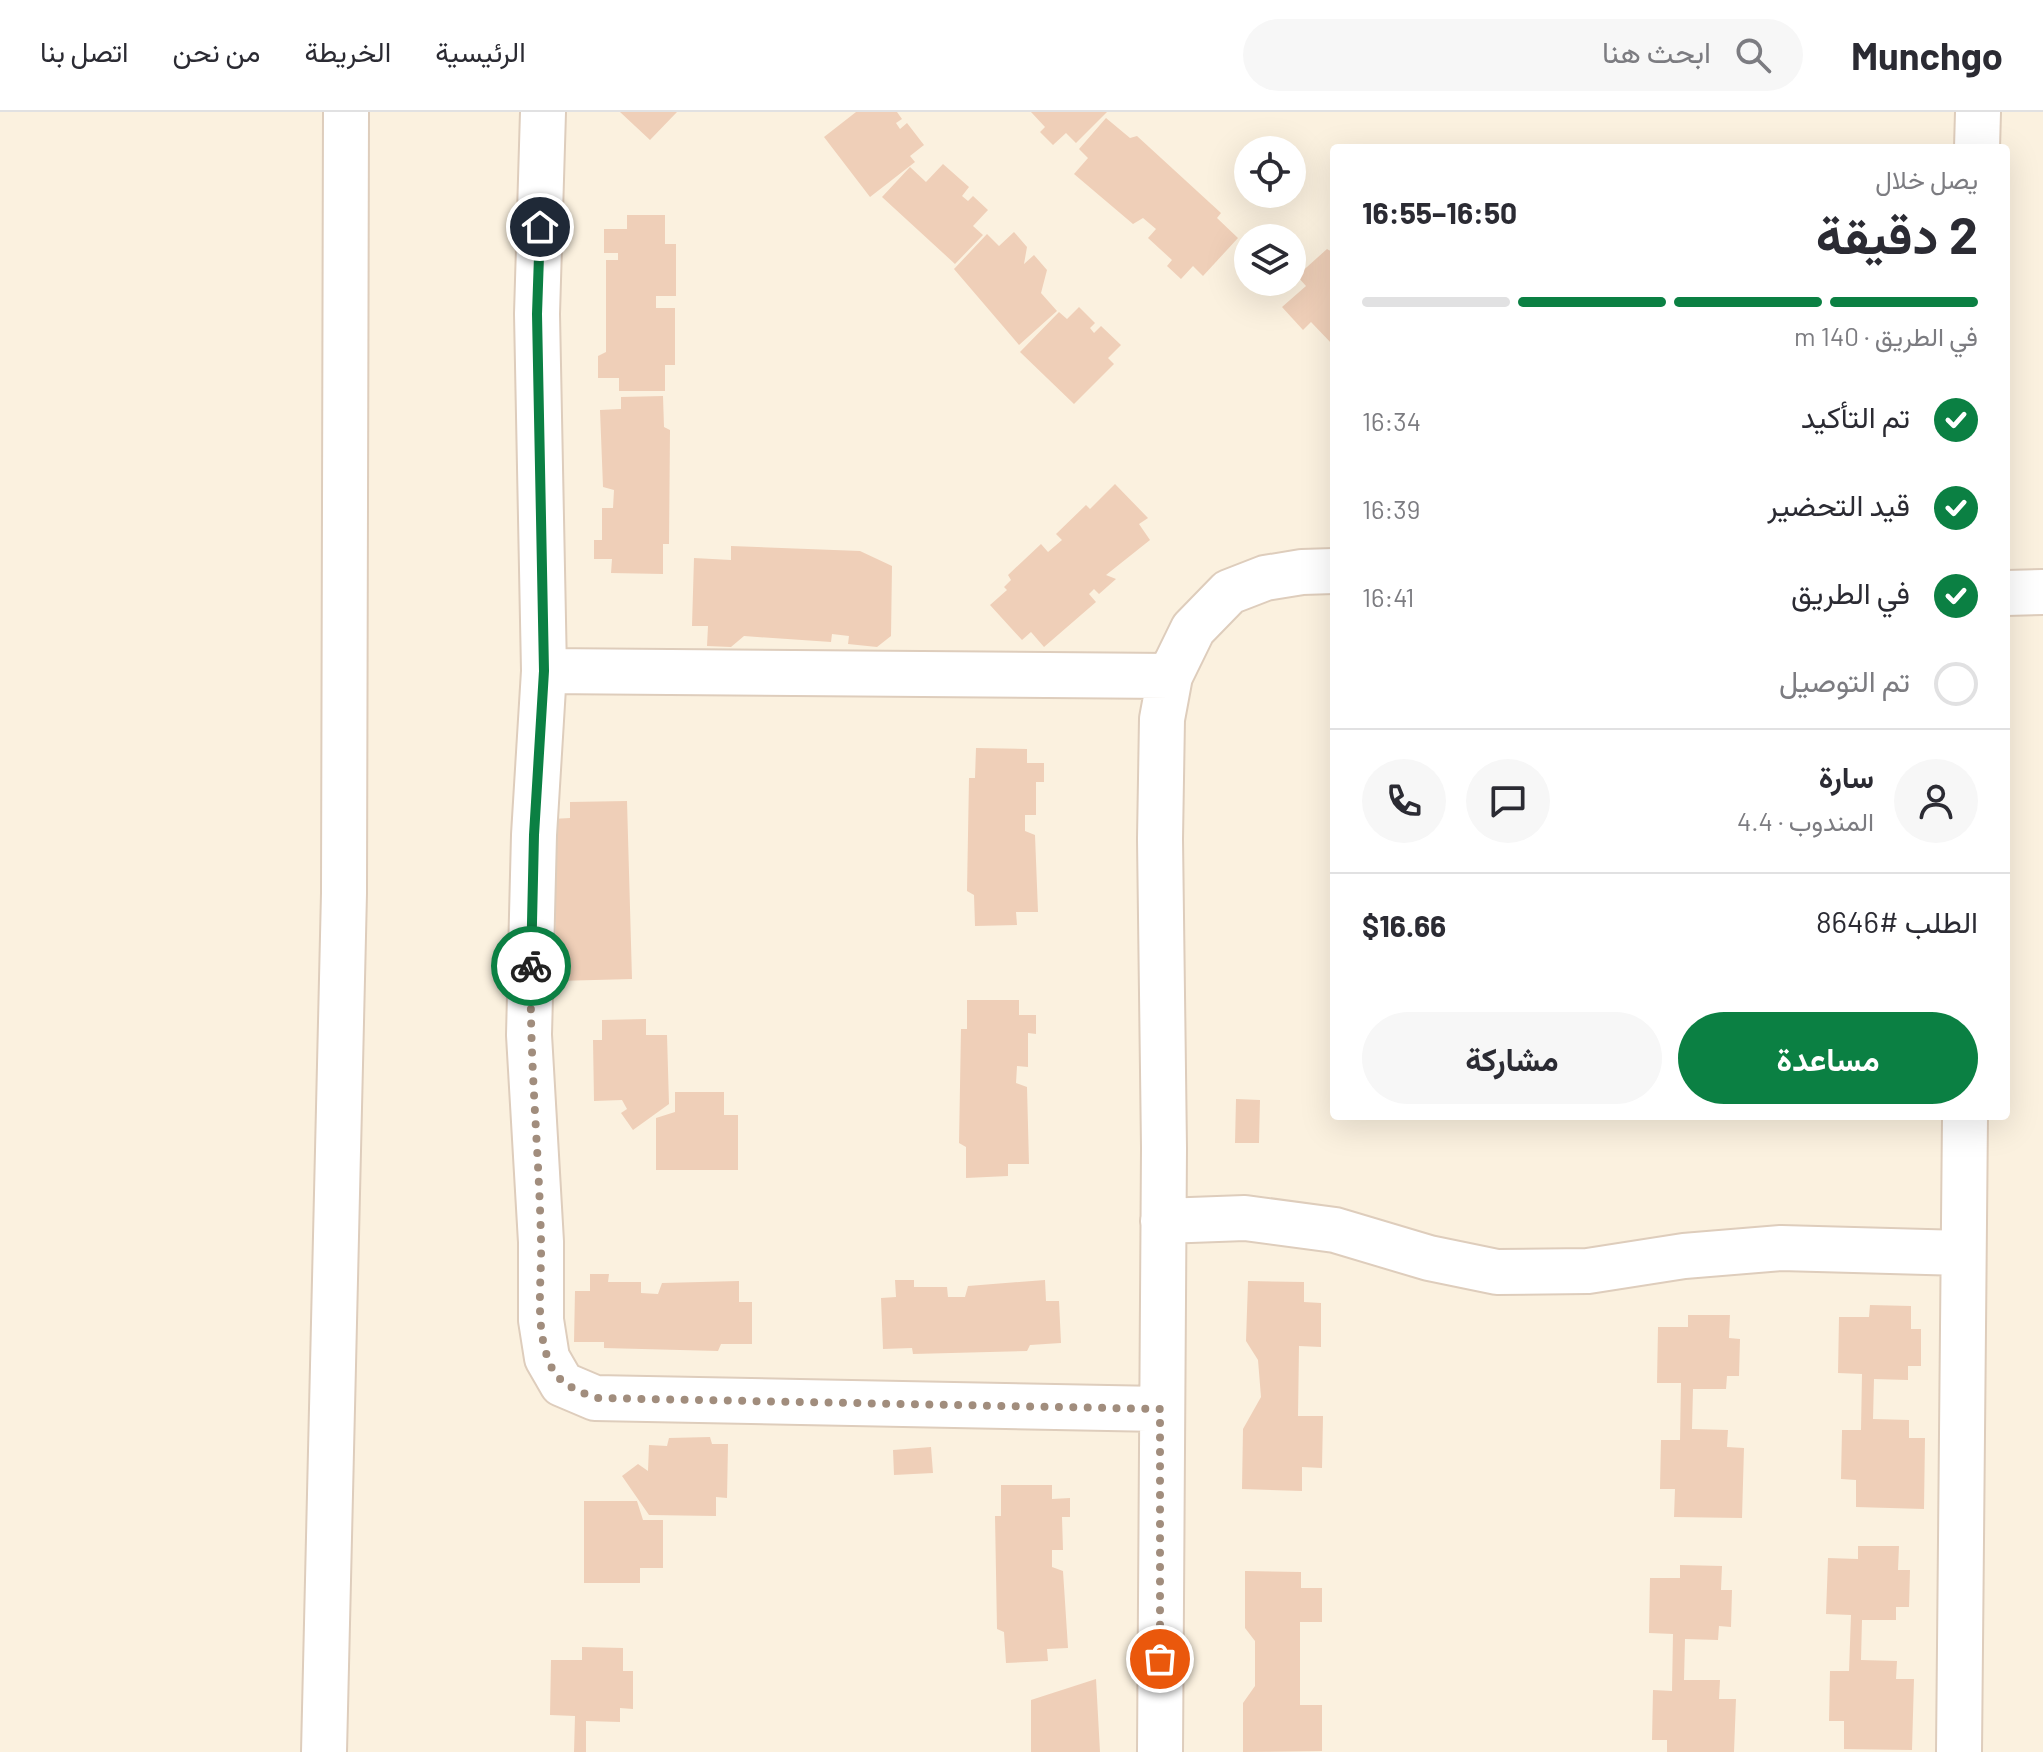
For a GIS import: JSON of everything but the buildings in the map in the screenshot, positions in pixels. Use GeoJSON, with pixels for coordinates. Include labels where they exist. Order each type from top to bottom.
{"type":"FeatureCollection","features":[{"type":"Feature","properties":{"kind":"street"},"geometry":{"type":"LineString","coordinates":[[324,1752],[344,893],[346,112]]}},
{"type":"Feature","properties":{"kind":"street"},"geometry":{"type":"LineString","coordinates":[[543,112],[537,314],[544,671],[534,835],[529,1035],[541,1242],[541,1320],[547,1358],[562,1384],[595,1398],[1160,1409]]}},
{"type":"Feature","properties":{"kind":"street"},"geometry":{"type":"LineString","coordinates":[[1977,144],[1978,112]]}},
{"type":"Feature","properties":{"kind":"street"},"geometry":{"type":"LineString","coordinates":[[1160,1752],[1162,719],[1170,676],[1193,629],[1229,592],[1265,578],[1330,571]]}},
{"type":"Feature","properties":{"kind":"street"},"geometry":{"type":"LineString","coordinates":[[2010,593],[2043,592]]}},
{"type":"Feature","properties":{"kind":"street"},"geometry":{"type":"LineString","coordinates":[[544,671],[1170,676]]}},
{"type":"Feature","properties":{"kind":"street"},"geometry":{"type":"LineString","coordinates":[[1959,1752],[1965,1120]]}},
{"type":"Feature","properties":{"kind":"street"},"geometry":{"type":"LineString","coordinates":[[1163,1221],[1245,1218],[1335,1230],[1429,1258],[1497,1272],[1588,1271],[1684,1256],[1781,1248],[1963,1253]]}},
{"type":"Feature","properties":{"kind":"way so far"},"geometry":{"type":"LineString","coordinates":[[531,966],[529,1035],[541,1242],[541,1320],[547,1358],[562,1384],[595,1398],[1160,1409],[1160,1659]]}},
{"type":"Feature","properties":{"kind":"route"},"geometry":{"type":"LineString","coordinates":[[531,966],[534,835],[544,671],[537,314],[540,227]]}}]}
